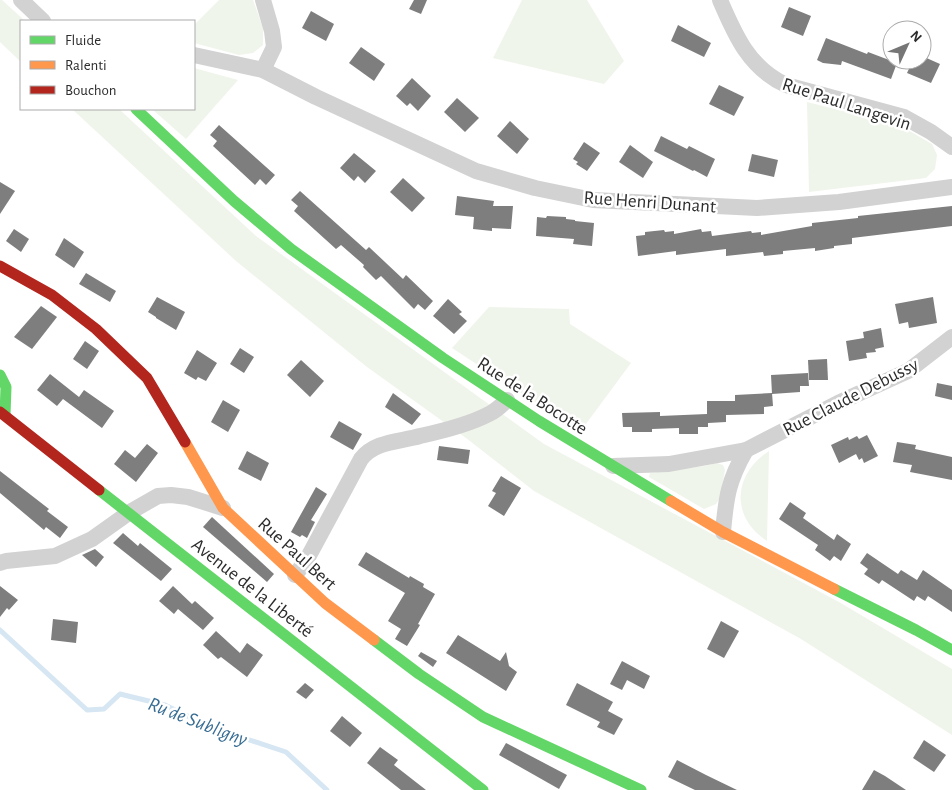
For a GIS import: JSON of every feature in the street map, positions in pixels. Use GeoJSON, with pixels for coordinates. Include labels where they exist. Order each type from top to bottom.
{"type":"FeatureCollection","features":[{"type":"Feature","properties":{"kind":"street"},"geometry":{"type":"LineString","coordinates":[[21,0],[42,20]]}},
{"type":"Feature","properties":{"kind":"street"},"geometry":{"type":"LineString","coordinates":[[263,0],[272,31],[274,47],[263,70]]}},
{"type":"Feature","properties":{"kind":"street","name":"Rue Paul Langevin"},"geometry":{"type":"LineString","coordinates":[[720,0],[740,45],[758,66],[775,80],[786,85],[904,117],[931,132],[952,147]]}},
{"type":"Feature","properties":{"kind":"street","name":"Rue Henri Dunant"},"geometry":{"type":"LineString","coordinates":[[195,55],[263,70],[316,97],[476,171],[535,188],[593,200],[757,208],[839,202],[952,187]]}},
{"type":"Feature","properties":{"kind":"street","name":"Rue de la Bocotte"},"geometry":{"type":"LineString","coordinates":[[137,110],[234,201],[291,249],[370,307],[507,400],[722,532],[952,650]]}},
{"type":"Feature","properties":{"kind":"street","name":"Rue Paul Bert"},"geometry":{"type":"LineString","coordinates":[[0,266],[52,295],[89,323],[147,378],[223,508],[325,603],[419,674],[483,717],[641,790]]}},
{"type":"Feature","properties":{"kind":"street","name":"Rue Claude Debussy"},"geometry":{"type":"LineString","coordinates":[[613,466],[669,464],[746,450],[822,411],[908,371],[952,337]]}},
{"type":"Feature","properties":{"kind":"street"},"geometry":{"type":"LineString","coordinates":[[0,375],[6,387],[2,414]]}},
{"type":"Feature","properties":{"kind":"street"},"geometry":{"type":"LineString","coordinates":[[295,575],[306,561],[367,451],[378,445],[464,424],[491,414],[507,400]]}},
{"type":"Feature","properties":{"kind":"street","name":"Avenue de la Liberté"},"geometry":{"type":"LineString","coordinates":[[2,414],[130,512],[483,790]]}},
{"type":"Feature","properties":{"kind":"street"},"geometry":{"type":"LineString","coordinates":[[722,532],[727,494],[735,470],[746,450]]}},
{"type":"Feature","properties":{"kind":"street"},"geometry":{"type":"LineString","coordinates":[[0,563],[56,556],[92,539],[130,512],[158,496],[188,497],[223,508]]}},
{"type":"Feature","properties":{"kind":"shaded area"},"geometry":{"type":"Polygon","coordinates":[[[0,0],[2,0],[24,20],[20,20],[20,61],[0,42],[0,0]]]}},
{"type":"Feature","properties":{"kind":"shaded area"},"geometry":{"type":"Polygon","coordinates":[[[219,0],[253,0],[263,28],[263,45],[253,53],[239,55],[195,43],[195,24],[219,0]]]}},
{"type":"Feature","properties":{"kind":"shaded area"},"geometry":{"type":"Polygon","coordinates":[[[522,0],[587,0],[624,61],[604,84],[493,58],[522,0]]]}},
{"type":"Feature","properties":{"kind":"shaded area"},"geometry":{"type":"Polygon","coordinates":[[[195,68],[238,80],[186,139],[153,110],[195,110],[195,68]]]}},
{"type":"Feature","properties":{"kind":"shaded area"},"geometry":{"type":"Polygon","coordinates":[[[807,102],[899,125],[932,144],[937,155],[935,169],[926,178],[809,192],[807,102]]]}},
{"type":"Feature","properties":{"kind":"shaded area"},"geometry":{"type":"Polygon","coordinates":[[[73,110],[120,110],[256,236],[544,444],[839,602],[952,669],[952,735],[801,639],[534,491],[466,438],[367,367],[236,261],[73,110]]]}},
{"type":"Feature","properties":{"kind":"shaded area"},"geometry":{"type":"Polygon","coordinates":[[[489,307],[569,309],[570,324],[631,363],[580,432],[452,348],[489,307]]]}},
{"type":"Feature","properties":{"kind":"shaded area"},"geometry":{"type":"Polygon","coordinates":[[[769,451],[767,541],[755,531],[747,520],[742,508],[741,496],[743,483],[748,471],[757,460],[769,451]]]}},
{"type":"Feature","properties":{"kind":"shaded area"},"geometry":{"type":"Polygon","coordinates":[[[717,463],[723,465],[725,470],[720,498],[716,504],[704,509],[649,477],[650,473],[717,463]]]}},
{"type":"Feature","properties":{"kind":"building"},"geometry":{"type":"Polygon","coordinates":[[[414,0],[427,0],[421,14],[409,9],[414,0]]]}},
{"type":"Feature","properties":{"kind":"building"},"geometry":{"type":"Polygon","coordinates":[[[789,7],[811,16],[803,36],[781,27],[789,7]]]}},
{"type":"Feature","properties":{"kind":"building"},"geometry":{"type":"Polygon","coordinates":[[[311,11],[334,24],[326,41],[302,28],[311,11]]]}},
{"type":"Feature","properties":{"kind":"building"},"geometry":{"type":"Polygon","coordinates":[[[678,25],[711,43],[704,57],[671,41],[678,25]]]}},
{"type":"Feature","properties":{"kind":"building"},"geometry":{"type":"Polygon","coordinates":[[[826,38],[867,54],[868,52],[882,57],[882,70],[894,70],[891,79],[842,61],[841,65],[823,63],[817,60],[826,38]]]}},
{"type":"Feature","properties":{"kind":"building"},"geometry":{"type":"Polygon","coordinates":[[[361,47],[385,64],[374,81],[349,63],[361,47]]]}},
{"type":"Feature","properties":{"kind":"building"},"geometry":{"type":"Polygon","coordinates":[[[932,60],[940,64],[931,83],[907,73],[908,70],[932,70],[932,60]]]}},
{"type":"Feature","properties":{"kind":"building"},"geometry":{"type":"Polygon","coordinates":[[[412,78],[431,96],[418,111],[410,103],[407,106],[396,96],[412,78]]]}},
{"type":"Feature","properties":{"kind":"building"},"geometry":{"type":"Polygon","coordinates":[[[719,85],[744,97],[734,116],[709,104],[719,85]]]}},
{"type":"Feature","properties":{"kind":"building"},"geometry":{"type":"Polygon","coordinates":[[[457,98],[479,118],[465,132],[444,112],[457,98]]]}},
{"type":"Feature","properties":{"kind":"building"},"geometry":{"type":"Polygon","coordinates":[[[510,121],[529,139],[517,154],[497,136],[510,121]]]}},
{"type":"Feature","properties":{"kind":"building"},"geometry":{"type":"Polygon","coordinates":[[[219,125],[275,175],[266,185],[260,179],[255,185],[213,146],[217,141],[210,135],[219,125]]]}},
{"type":"Feature","properties":{"kind":"building"},"geometry":{"type":"Polygon","coordinates":[[[661,136],[687,149],[689,146],[715,159],[707,177],[654,151],[661,136]]]}},
{"type":"Feature","properties":{"kind":"building"},"geometry":{"type":"Polygon","coordinates":[[[584,142],[600,153],[587,171],[576,164],[578,162],[573,159],[584,142]]]}},
{"type":"Feature","properties":{"kind":"building"},"geometry":{"type":"Polygon","coordinates":[[[630,145],[653,162],[643,178],[619,162],[630,145]]]}},
{"type":"Feature","properties":{"kind":"building"},"geometry":{"type":"Polygon","coordinates":[[[354,153],[376,171],[365,183],[358,176],[354,181],[340,168],[354,153]]]}},
{"type":"Feature","properties":{"kind":"building"},"geometry":{"type":"Polygon","coordinates":[[[752,154],[778,160],[774,177],[748,171],[752,154]]]}},
{"type":"Feature","properties":{"kind":"building"},"geometry":{"type":"Polygon","coordinates":[[[403,178],[425,198],[412,212],[390,192],[403,178]]]}},
{"type":"Feature","properties":{"kind":"building"},"geometry":{"type":"Polygon","coordinates":[[[0,182],[15,191],[0,214],[0,182]]]}},
{"type":"Feature","properties":{"kind":"building"},"geometry":{"type":"Polygon","coordinates":[[[300,191],[366,250],[369,247],[403,279],[406,275],[433,301],[425,310],[418,304],[414,309],[381,276],[376,280],[363,267],[364,265],[341,245],[336,249],[294,211],[298,206],[291,200],[300,191]]]}},
{"type":"Feature","properties":{"kind":"building"},"geometry":{"type":"Polygon","coordinates":[[[457,196],[494,201],[493,206],[513,206],[511,229],[492,228],[492,231],[473,229],[474,217],[455,215],[457,196]]]}},
{"type":"Feature","properties":{"kind":"building"},"geometry":{"type":"Polygon","coordinates":[[[952,206],[952,226],[852,238],[852,244],[834,246],[834,248],[815,251],[815,248],[783,251],[783,254],[764,256],[763,252],[726,256],[726,249],[676,255],[676,251],[638,256],[636,236],[645,235],[645,232],[664,230],[665,232],[674,231],[674,234],[701,229],[702,232],[711,231],[712,236],[751,231],[752,233],[761,232],[761,235],[812,226],[812,223],[858,218],[858,216],[952,206]]]}},
{"type":"Feature","properties":{"kind":"building"},"geometry":{"type":"Polygon","coordinates":[[[547,216],[566,217],[566,219],[575,221],[594,223],[592,246],[573,244],[574,239],[536,236],[537,217],[546,218],[547,216]]]}},
{"type":"Feature","properties":{"kind":"building"},"geometry":{"type":"Polygon","coordinates":[[[14,229],[29,239],[21,252],[6,241],[14,229]]]}},
{"type":"Feature","properties":{"kind":"building"},"geometry":{"type":"Polygon","coordinates":[[[64,238],[84,252],[74,268],[55,255],[64,238]]]}},
{"type":"Feature","properties":{"kind":"building"},"geometry":{"type":"Polygon","coordinates":[[[86,273],[116,291],[110,302],[79,284],[86,273]]]}},
{"type":"Feature","properties":{"kind":"building"},"geometry":{"type":"Polygon","coordinates":[[[157,297],[185,312],[176,330],[148,312],[157,297]]]}},
{"type":"Feature","properties":{"kind":"building"},"geometry":{"type":"Polygon","coordinates":[[[933,297],[937,323],[909,328],[908,322],[899,324],[895,304],[933,297]]]}},
{"type":"Feature","properties":{"kind":"building"},"geometry":{"type":"Polygon","coordinates":[[[448,299],[462,312],[459,314],[467,321],[454,334],[433,316],[448,299]]]}},
{"type":"Feature","properties":{"kind":"building"},"geometry":{"type":"Polygon","coordinates":[[[41,306],[57,317],[32,349],[14,337],[41,306]]]}},
{"type":"Feature","properties":{"kind":"building"},"geometry":{"type":"Polygon","coordinates":[[[881,328],[884,347],[875,349],[876,352],[866,353],[867,358],[849,361],[846,341],[864,338],[863,332],[881,328]]]}},
{"type":"Feature","properties":{"kind":"building"},"geometry":{"type":"Polygon","coordinates":[[[85,341],[99,351],[87,369],[73,359],[85,341]]]}},
{"type":"Feature","properties":{"kind":"building"},"geometry":{"type":"Polygon","coordinates":[[[240,348],[254,357],[244,373],[230,364],[240,348]]]}},
{"type":"Feature","properties":{"kind":"building"},"geometry":{"type":"Polygon","coordinates":[[[197,350],[217,363],[206,381],[198,377],[196,380],[184,373],[197,350]]]}},
{"type":"Feature","properties":{"kind":"building"},"geometry":{"type":"Polygon","coordinates":[[[827,359],[828,380],[809,380],[808,360],[827,359]]]}},
{"type":"Feature","properties":{"kind":"building"},"geometry":{"type":"Polygon","coordinates":[[[301,360],[324,381],[310,397],[287,375],[301,360]]]}},
{"type":"Feature","properties":{"kind":"building"},"geometry":{"type":"Polygon","coordinates":[[[808,373],[809,386],[800,386],[800,392],[772,394],[771,375],[808,373]]]}},
{"type":"Feature","properties":{"kind":"building"},"geometry":{"type":"Polygon","coordinates":[[[50,374],[79,397],[84,390],[114,411],[102,428],[63,399],[57,406],[37,390],[50,374]]]}},
{"type":"Feature","properties":{"kind":"building"},"geometry":{"type":"Polygon","coordinates":[[[937,383],[952,386],[952,400],[935,396],[937,383]]]}},
{"type":"Feature","properties":{"kind":"building"},"geometry":{"type":"Polygon","coordinates":[[[393,393],[421,414],[412,425],[385,407],[393,393]]]}},
{"type":"Feature","properties":{"kind":"building"},"geometry":{"type":"Polygon","coordinates":[[[772,393],[773,406],[764,407],[764,414],[726,415],[726,422],[708,423],[708,427],[698,427],[698,434],[679,434],[679,428],[652,429],[652,432],[632,432],[632,427],[623,427],[622,413],[660,412],[660,416],[707,414],[707,401],[735,401],[735,395],[772,393]]]}},
{"type":"Feature","properties":{"kind":"building"},"geometry":{"type":"Polygon","coordinates":[[[223,400],[240,410],[228,432],[211,422],[223,400]]]}},
{"type":"Feature","properties":{"kind":"building"},"geometry":{"type":"Polygon","coordinates":[[[339,421],[362,434],[353,450],[330,437],[339,421]]]}},
{"type":"Feature","properties":{"kind":"building"},"geometry":{"type":"Polygon","coordinates":[[[867,435],[878,456],[864,463],[862,458],[859,460],[856,454],[839,463],[831,445],[848,437],[849,440],[857,436],[859,439],[867,435]]]}},
{"type":"Feature","properties":{"kind":"building"},"geometry":{"type":"Polygon","coordinates":[[[897,442],[916,445],[915,449],[952,457],[952,480],[910,472],[912,465],[893,462],[897,442]]]}},
{"type":"Feature","properties":{"kind":"building"},"geometry":{"type":"Polygon","coordinates":[[[147,444],[158,453],[136,482],[114,464],[125,450],[135,458],[147,444]]]}},
{"type":"Feature","properties":{"kind":"building"},"geometry":{"type":"Polygon","coordinates":[[[439,446],[470,450],[468,464],[437,460],[439,446]]]}},
{"type":"Feature","properties":{"kind":"building"},"geometry":{"type":"Polygon","coordinates":[[[247,451],[269,463],[261,481],[238,469],[247,451]]]}},
{"type":"Feature","properties":{"kind":"building"},"geometry":{"type":"Polygon","coordinates":[[[0,471],[49,509],[47,511],[68,527],[60,538],[46,527],[44,530],[0,493],[0,471]]]}},
{"type":"Feature","properties":{"kind":"building"},"geometry":{"type":"Polygon","coordinates":[[[501,476],[521,488],[504,516],[488,506],[496,493],[492,491],[501,476]]]}},
{"type":"Feature","properties":{"kind":"building"},"geometry":{"type":"Polygon","coordinates":[[[316,487],[327,494],[311,520],[315,522],[307,538],[302,535],[300,537],[291,532],[316,487]]]}},
{"type":"Feature","properties":{"kind":"building"},"geometry":{"type":"Polygon","coordinates":[[[790,502],[806,513],[803,518],[834,540],[837,534],[851,544],[841,561],[834,556],[830,561],[815,550],[818,545],[779,519],[790,502]]]}},
{"type":"Feature","properties":{"kind":"building"},"geometry":{"type":"Polygon","coordinates":[[[212,517],[274,574],[267,582],[203,527],[212,517]]]}},
{"type":"Feature","properties":{"kind":"building"},"geometry":{"type":"Polygon","coordinates":[[[123,533],[138,546],[140,543],[172,569],[161,581],[113,543],[123,533]]]}},
{"type":"Feature","properties":{"kind":"building"},"geometry":{"type":"Polygon","coordinates":[[[95,549],[104,557],[96,567],[82,555],[95,549]]]}},
{"type":"Feature","properties":{"kind":"building"},"geometry":{"type":"Polygon","coordinates":[[[366,552],[409,578],[410,576],[424,584],[423,587],[435,594],[407,646],[395,639],[401,629],[388,621],[405,593],[358,565],[366,552]]]}},
{"type":"Feature","properties":{"kind":"building"},"geometry":{"type":"Polygon","coordinates":[[[867,553],[898,574],[901,570],[917,580],[923,570],[952,590],[952,612],[928,596],[925,601],[917,596],[914,601],[882,580],[879,584],[864,574],[868,569],[860,563],[867,553]]]}},
{"type":"Feature","properties":{"kind":"building"},"geometry":{"type":"Polygon","coordinates":[[[0,586],[18,600],[9,610],[7,608],[0,617],[0,586]]]}},
{"type":"Feature","properties":{"kind":"building"},"geometry":{"type":"Polygon","coordinates":[[[173,586],[192,604],[195,601],[214,618],[203,630],[178,609],[174,614],[159,601],[173,586]]]}},
{"type":"Feature","properties":{"kind":"building"},"geometry":{"type":"Polygon","coordinates":[[[53,619],[78,622],[76,643],[51,640],[53,619]]]}},
{"type":"Feature","properties":{"kind":"building"},"geometry":{"type":"Polygon","coordinates":[[[721,621],[739,631],[724,658],[707,649],[721,621]]]}},
{"type":"Feature","properties":{"kind":"building"},"geometry":{"type":"Polygon","coordinates":[[[216,631],[240,653],[247,643],[263,655],[247,677],[221,657],[218,659],[203,645],[216,631]]]}},
{"type":"Feature","properties":{"kind":"building"},"geometry":{"type":"Polygon","coordinates":[[[458,635],[500,661],[506,652],[509,666],[517,672],[506,691],[446,653],[458,635]]]}},
{"type":"Feature","properties":{"kind":"building"},"geometry":{"type":"Polygon","coordinates":[[[421,652],[437,661],[433,667],[418,656],[421,652]]]}},
{"type":"Feature","properties":{"kind":"building"},"geometry":{"type":"Polygon","coordinates":[[[622,661],[650,676],[644,689],[627,680],[622,690],[610,684],[622,661]]]}},
{"type":"Feature","properties":{"kind":"building"},"geometry":{"type":"Polygon","coordinates":[[[305,683],[314,690],[306,699],[296,692],[305,683]]]}},
{"type":"Feature","properties":{"kind":"building"},"geometry":{"type":"Polygon","coordinates":[[[577,683],[613,702],[608,711],[623,719],[614,735],[597,727],[600,722],[566,705],[577,683]]]}},
{"type":"Feature","properties":{"kind":"building"},"geometry":{"type":"Polygon","coordinates":[[[342,716],[362,733],[350,747],[330,731],[342,716]]]}},
{"type":"Feature","properties":{"kind":"building"},"geometry":{"type":"Polygon","coordinates":[[[924,740],[946,755],[934,772],[913,758],[924,740]]]}},
{"type":"Feature","properties":{"kind":"building"},"geometry":{"type":"Polygon","coordinates":[[[506,743],[567,775],[559,789],[499,755],[506,743]]]}},
{"type":"Feature","properties":{"kind":"building"},"geometry":{"type":"Polygon","coordinates":[[[380,747],[398,760],[394,765],[426,790],[401,790],[367,763],[380,747]]]}},
{"type":"Feature","properties":{"kind":"building"},"geometry":{"type":"Polygon","coordinates":[[[677,760],[737,790],[695,790],[668,777],[677,760]]]}},
{"type":"Feature","properties":{"kind":"building"},"geometry":{"type":"Polygon","coordinates":[[[874,770],[885,776],[906,790],[862,790],[874,770]]]}},
{"type":"Feature","properties":{"kind":"waterway","name":"Ru de Subligny"},"geometry":{"type":"LineString","coordinates":[[0,630],[87,710],[104,709],[120,694],[165,705],[210,727],[286,752],[327,790]]}},
{"type":"Feature","properties":{"kind":"traffic: fast"},"geometry":{"type":"LineString","coordinates":[[137,110],[234,201],[291,249],[443,358],[539,421],[671,501]]}},
{"type":"Feature","properties":{"kind":"traffic: fast"},"geometry":{"type":"LineString","coordinates":[[0,375],[6,387],[5,415]]}},
{"type":"Feature","properties":{"kind":"traffic: fast"},"geometry":{"type":"LineString","coordinates":[[99,490],[483,790]]}},
{"type":"Feature","properties":{"kind":"traffic: fast"},"geometry":{"type":"LineString","coordinates":[[834,589],[952,650]]}},
{"type":"Feature","properties":{"kind":"traffic: fast"},"geometry":{"type":"LineString","coordinates":[[374,640],[419,674],[483,717],[641,790]]}},
{"type":"Feature","properties":{"kind":"traffic: slow"},"geometry":{"type":"LineString","coordinates":[[185,442],[223,508],[325,603],[374,640]]}},
{"type":"Feature","properties":{"kind":"traffic: slow"},"geometry":{"type":"LineString","coordinates":[[671,501],[723,532],[834,589]]}},
{"type":"Feature","properties":{"kind":"traffic: jam"},"geometry":{"type":"LineString","coordinates":[[0,266],[52,295],[96,329],[147,378],[185,442]]}},
{"type":"Feature","properties":{"kind":"traffic: jam"},"geometry":{"type":"LineString","coordinates":[[0,412],[99,490]]}}]}
